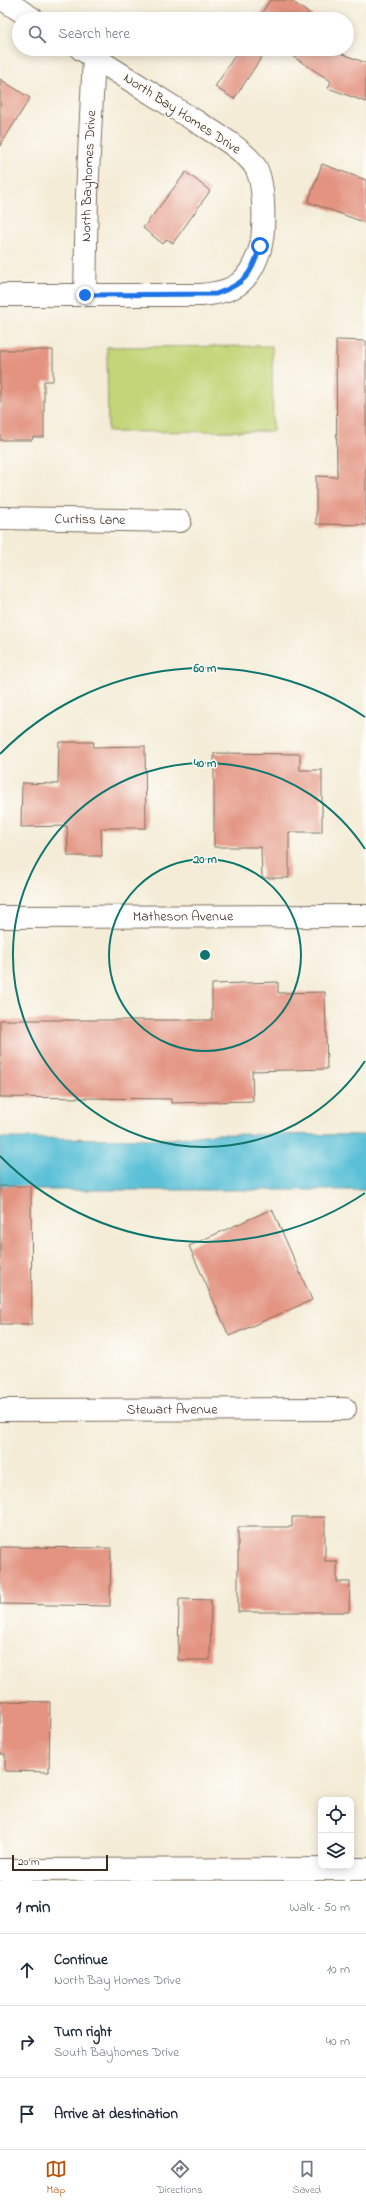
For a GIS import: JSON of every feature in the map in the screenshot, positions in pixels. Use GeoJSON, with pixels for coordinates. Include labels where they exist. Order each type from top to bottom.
{"type":"FeatureCollection","features":[{"type":"Feature","properties":{"kind":"street"},"geometry":{"type":"LineString","coordinates":[[4,0],[23,12]]}},
{"type":"Feature","properties":{"kind":"street","name":"North Bayhomes Drive"},"geometry":{"type":"LineString","coordinates":[[85,295],[88,56]]}},
{"type":"Feature","properties":{"kind":"street","name":"North Bay Homes Drive"},"geometry":{"type":"LineString","coordinates":[[85,295],[216,294],[231,288],[244,280],[254,267],[260,246],[262,230],[261,193],[256,168],[247,157],[214,133],[93,56]]}},
{"type":"Feature","properties":{"kind":"street"},"geometry":{"type":"LineString","coordinates":[[0,295],[85,295]]}},
{"type":"Feature","properties":{"kind":"street","name":"Curtiss Lane"},"geometry":{"type":"LineString","coordinates":[[0,518],[180,521]]}},
{"type":"Feature","properties":{"kind":"street","name":"Matheson Avenue"},"geometry":{"type":"LineString","coordinates":[[0,917],[366,916]]}},
{"type":"Feature","properties":{"kind":"street","name":"Stewart Avenue"},"geometry":{"type":"LineString","coordinates":[[0,1410],[345,1409]]}},
{"type":"Feature","properties":{"kind":"street"},"geometry":{"type":"LineString","coordinates":[[0,1870],[366,1869]]}},
{"type":"Feature","properties":{"kind":"green space"},"geometry":{"type":"Polygon","coordinates":[[[272,346],[273,431],[108,432],[107,347],[272,346]]]}},
{"type":"Feature","properties":{"kind":"water"},"geometry":{"type":"Polygon","coordinates":[[[214,1134],[366,1135],[366,1190],[0,1190],[0,1138],[169,1139],[214,1134]]]}},
{"type":"Feature","properties":{"kind":"building"},"geometry":{"type":"Polygon","coordinates":[[[270,0],[290,0],[307,12],[262,12],[270,0]]]}},
{"type":"Feature","properties":{"kind":"building"},"geometry":{"type":"Polygon","coordinates":[[[235,56],[262,56],[234,99],[215,87],[235,56]]]}},
{"type":"Feature","properties":{"kind":"building"},"geometry":{"type":"Polygon","coordinates":[[[292,56],[348,56],[366,63],[366,102],[328,88],[331,81],[292,56]]]}},
{"type":"Feature","properties":{"kind":"building"},"geometry":{"type":"Polygon","coordinates":[[[0,79],[30,98],[0,146],[0,79]]]}},
{"type":"Feature","properties":{"kind":"building"},"geometry":{"type":"Polygon","coordinates":[[[322,164],[366,180],[366,223],[308,202],[322,164]]]}},
{"type":"Feature","properties":{"kind":"building"},"geometry":{"type":"Polygon","coordinates":[[[186,172],[210,191],[173,243],[167,239],[163,244],[143,228],[186,172]]]}},
{"type":"Feature","properties":{"kind":"building"},"geometry":{"type":"Polygon","coordinates":[[[336,340],[366,341],[366,525],[316,524],[316,476],[337,477],[336,340]]]}},
{"type":"Feature","properties":{"kind":"building"},"geometry":{"type":"Polygon","coordinates":[[[0,350],[53,350],[53,381],[44,381],[44,437],[33,437],[32,440],[0,440],[0,350]]]}},
{"type":"Feature","properties":{"kind":"building"},"geometry":{"type":"Polygon","coordinates":[[[59,742],[94,742],[93,747],[145,746],[146,828],[101,828],[102,856],[68,856],[67,826],[21,827],[22,783],[58,784],[59,742]]]}},
{"type":"Feature","properties":{"kind":"building"},"geometry":{"type":"Polygon","coordinates":[[[214,753],[300,754],[300,770],[322,770],[322,832],[289,832],[289,878],[262,878],[261,847],[214,847],[214,753]]]}},
{"type":"Feature","properties":{"kind":"building"},"geometry":{"type":"Polygon","coordinates":[[[278,982],[278,993],[325,992],[327,1069],[252,1071],[253,1101],[171,1103],[171,1099],[0,1097],[0,1020],[212,1020],[212,984],[278,982]]]}},
{"type":"Feature","properties":{"kind":"building"},"geometry":{"type":"Polygon","coordinates":[[[0,1186],[31,1186],[32,1324],[0,1324],[0,1186]]]}},
{"type":"Feature","properties":{"kind":"building"},"geometry":{"type":"Polygon","coordinates":[[[272,1209],[312,1300],[229,1336],[189,1246],[272,1209]]]}},
{"type":"Feature","properties":{"kind":"building"},"geometry":{"type":"Polygon","coordinates":[[[292,1517],[325,1517],[325,1561],[337,1561],[337,1582],[350,1582],[349,1612],[238,1612],[238,1527],[292,1527],[292,1517]]]}},
{"type":"Feature","properties":{"kind":"building"},"geometry":{"type":"Polygon","coordinates":[[[0,1547],[111,1548],[110,1606],[0,1604],[0,1547]]]}},
{"type":"Feature","properties":{"kind":"building"},"geometry":{"type":"Polygon","coordinates":[[[179,1599],[211,1600],[210,1660],[178,1660],[179,1599]]]}},
{"type":"Feature","properties":{"kind":"building"},"geometry":{"type":"Polygon","coordinates":[[[0,1701],[50,1702],[49,1772],[5,1771],[5,1754],[0,1754],[0,1701]]]}},
{"type":"Feature","properties":{"kind":"route"},"geometry":{"type":"LineString","coordinates":[[85,295],[216,294],[231,288],[244,280],[254,267],[260,246]]}}]}
